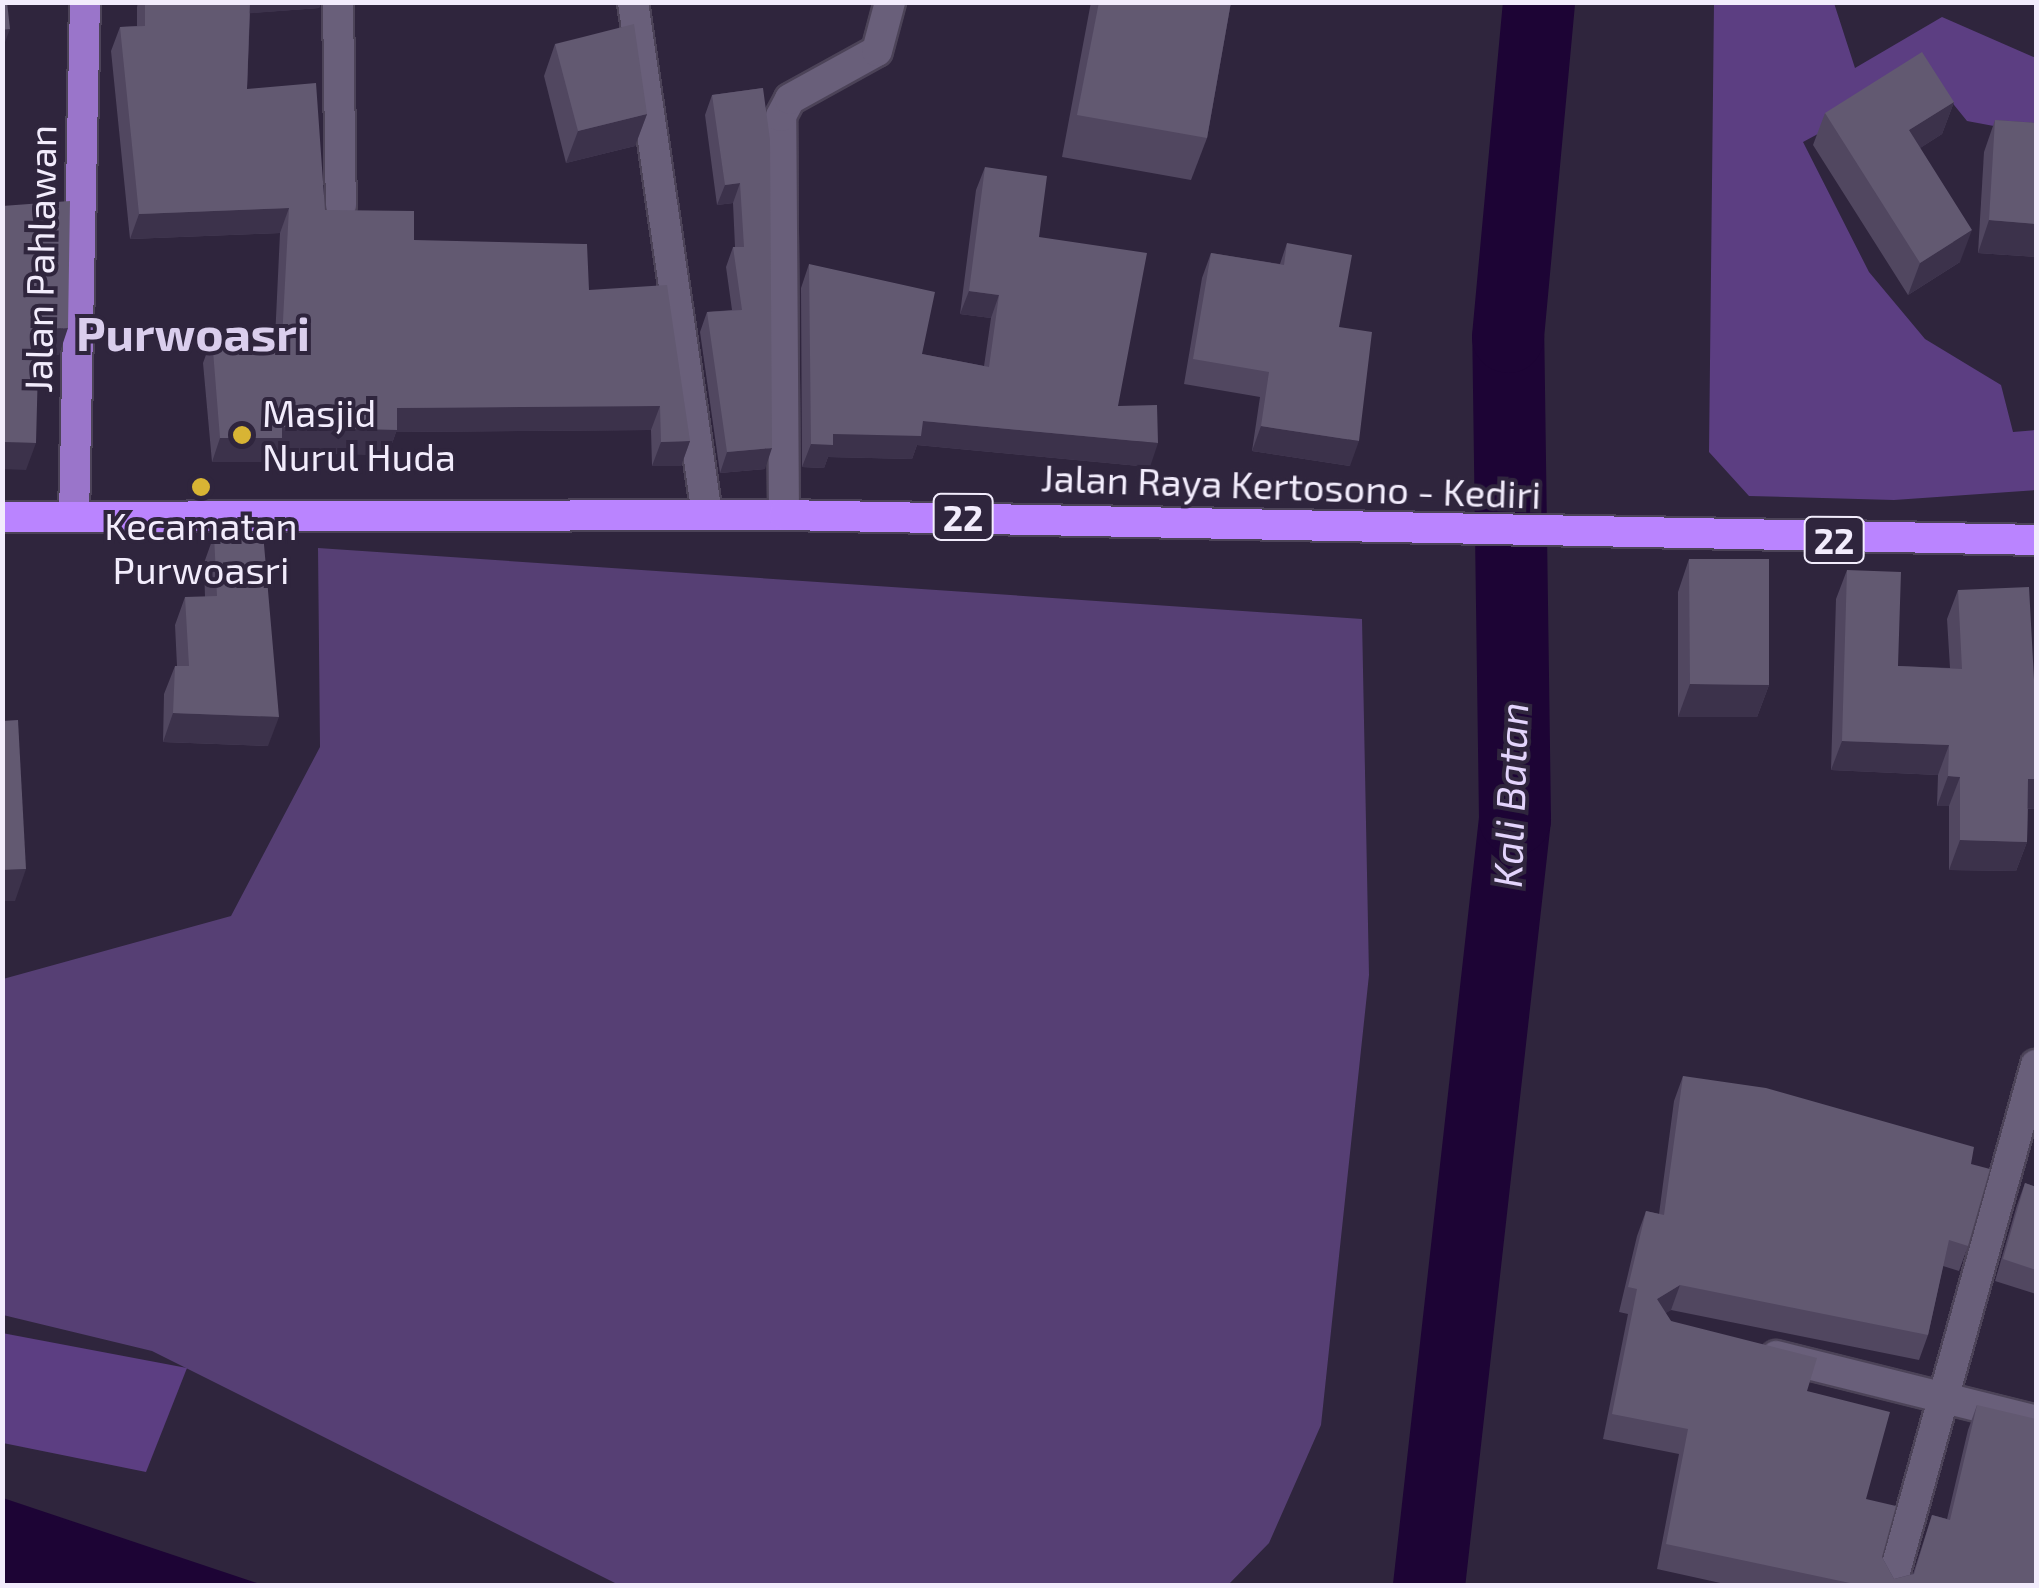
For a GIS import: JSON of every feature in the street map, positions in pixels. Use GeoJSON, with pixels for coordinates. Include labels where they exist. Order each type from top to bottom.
{"type":"FeatureCollection","features":[{"type":"Feature","properties":{"kind":"highway","name":"Jalan Raya Kertosono - Kediri"},"geometry":{"type":"LineString","coordinates":[[2,517],[784,515],[1631,536],[2036,540]]}},
{"type":"Feature","properties":{"kind":"main road","name":"Jalan Pahlawan"},"geometry":{"type":"LineString","coordinates":[[74,516],[85,2]]}},
{"type":"Feature","properties":{"kind":"street"},"geometry":{"type":"LineString","coordinates":[[338,2],[341,206]]}},
{"type":"Feature","properties":{"kind":"street"},"geometry":{"type":"LineString","coordinates":[[633,2],[708,515]]}},
{"type":"Feature","properties":{"kind":"street"},"geometry":{"type":"LineString","coordinates":[[784,515],[780,116],[790,98],[877,50],[890,2]]}},
{"type":"Feature","properties":{"kind":"street"},"geometry":{"type":"LineString","coordinates":[[1891,1586],[2004,1163],[2036,1065]]}},
{"type":"Feature","properties":{"kind":"street"},"geometry":{"type":"LineString","coordinates":[[1968,1153],[2004,1163]]}},
{"type":"Feature","properties":{"kind":"street"},"geometry":{"type":"LineString","coordinates":[[1740,1346],[2036,1421]]}},
{"type":"Feature","properties":{"kind":"shaded area"},"geometry":{"type":"Polygon","coordinates":[[[1714,3],[1834,3],[1855,68],[1942,17],[2036,58],[2036,134],[1967,121],[1929,74],[1803,142],[1869,272],[1925,339],[2001,385],[2013,432],[2036,430],[2036,490],[1894,500],[1749,496],[1709,452],[1714,3]]]}},
{"type":"Feature","properties":{"kind":"shaded area"},"geometry":{"type":"Polygon","coordinates":[[[318,548],[1362,619],[1369,975],[1321,1425],[1269,1543],[1228,1585],[619,1585],[152,1351],[3,1315],[3,979],[231,916],[320,747],[318,548]]]}},
{"type":"Feature","properties":{"kind":"shaded area"},"geometry":{"type":"Polygon","coordinates":[[[2,1333],[187,1368],[146,1472],[3,1443],[2,1333]]]}},
{"type":"Feature","properties":{"kind":"shaded area"},"geometry":{"type":"Polygon","coordinates":[[[3,1498],[263,1585],[3,1585],[3,1498]]]}},
{"type":"Feature","properties":{"kind":"building"},"geometry":{"type":"Polygon","coordinates":[[[2,2],[7,2],[10,29],[2,30],[2,2]]]}},
{"type":"Feature","properties":{"kind":"building"},"geometry":{"type":"Polygon","coordinates":[[[145,2],[250,2],[247,89],[316,83],[325,210],[414,211],[414,240],[587,244],[589,290],[667,285],[690,441],[661,442],[660,406],[397,408],[397,430],[282,427],[282,438],[220,438],[212,338],[282,339],[289,208],[139,214],[120,27],[145,26],[145,2]]]}},
{"type":"Feature","properties":{"kind":"building"},"geometry":{"type":"Polygon","coordinates":[[[1099,2],[1231,2],[1207,138],[1077,115],[1099,2]]]}},
{"type":"Feature","properties":{"kind":"building"},"geometry":{"type":"Polygon","coordinates":[[[634,24],[647,114],[578,131],[555,44],[634,24]]]}},
{"type":"Feature","properties":{"kind":"building"},"geometry":{"type":"Polygon","coordinates":[[[1922,52],[1954,102],[1909,130],[1972,230],[1920,263],[1825,113],[1922,52]]]}},
{"type":"Feature","properties":{"kind":"building"},"geometry":{"type":"Polygon","coordinates":[[[763,88],[770,140],[772,448],[727,452],[707,312],[742,310],[733,247],[744,247],[740,183],[725,185],[712,95],[763,88]]]}},
{"type":"Feature","properties":{"kind":"building"},"geometry":{"type":"Polygon","coordinates":[[[1995,120],[2036,123],[2036,224],[1989,220],[1995,120]]]}},
{"type":"Feature","properties":{"kind":"building"},"geometry":{"type":"Polygon","coordinates":[[[985,167],[1047,176],[1039,237],[1147,253],[1118,406],[1157,405],[1158,443],[923,421],[921,436],[833,434],[833,445],[811,444],[809,264],[935,292],[922,354],[989,367],[999,295],[969,291],[985,167]]]}},
{"type":"Feature","properties":{"kind":"building"},"geometry":{"type":"Polygon","coordinates":[[[70,201],[68,328],[39,329],[36,443],[2,442],[2,206],[70,201]]]}},
{"type":"Feature","properties":{"kind":"building"},"geometry":{"type":"Polygon","coordinates":[[[1287,243],[1352,255],[1339,327],[1372,332],[1359,441],[1261,426],[1269,372],[1193,359],[1211,253],[1284,265],[1287,243]]]}},
{"type":"Feature","properties":{"kind":"building"},"geometry":{"type":"Polygon","coordinates":[[[263,533],[279,717],[173,713],[175,666],[189,666],[185,597],[217,596],[214,535],[263,533]]]}},
{"type":"Feature","properties":{"kind":"building"},"geometry":{"type":"Polygon","coordinates":[[[1689,559],[1769,559],[1769,685],[1690,684],[1689,559]]]}},
{"type":"Feature","properties":{"kind":"building"},"geometry":{"type":"Polygon","coordinates":[[[1847,570],[1901,572],[1898,666],[1962,669],[1958,590],[2029,587],[2036,779],[2028,779],[2027,842],[1960,840],[1960,777],[1948,776],[1949,745],[1842,741],[1847,570]]]}},
{"type":"Feature","properties":{"kind":"building"},"geometry":{"type":"Polygon","coordinates":[[[18,720],[26,869],[2,870],[2,721],[18,720]]]}},
{"type":"Feature","properties":{"kind":"building"},"geometry":{"type":"Polygon","coordinates":[[[1683,1076],[1766,1088],[1974,1147],[1971,1164],[1990,1169],[1968,1246],[1949,1240],[1928,1335],[1680,1285],[1657,1299],[1671,1321],[1817,1358],[1807,1391],[1890,1412],[1866,1499],[1896,1506],[1882,1557],[1894,1579],[1914,1574],[1932,1515],[1950,1520],[1977,1405],[2036,1419],[2036,1586],[1864,1586],[1666,1544],[1688,1429],[1612,1414],[1637,1289],[1628,1287],[1646,1211],[1664,1215],[1683,1076]]]}},
{"type":"Feature","properties":{"kind":"building"},"geometry":{"type":"Polygon","coordinates":[[[2025,1183],[2036,1187],[2036,1270],[2003,1259],[2025,1183]]]}},
{"type":"Feature","properties":{"kind":"waterway","name":"Kali Batan"},"geometry":{"type":"LineString","coordinates":[[1429,1586],[1515,819],[1508,337],[1539,2]]}},
{"type":"Feature","properties":{"kind":"place","name":"Masjid Nurul Huda"},"geometry":{"type":"Point","coordinates":[242,435]}},
{"type":"Feature","properties":{"kind":"place","name":"Kecamatan Purwoasri"},"geometry":{"type":"Point","coordinates":[201,487]}},
{"type":"Feature","properties":{"kind":"district","name":"Purwoasri"},"geometry":{"type":"Point","coordinates":[193,333]}}]}
